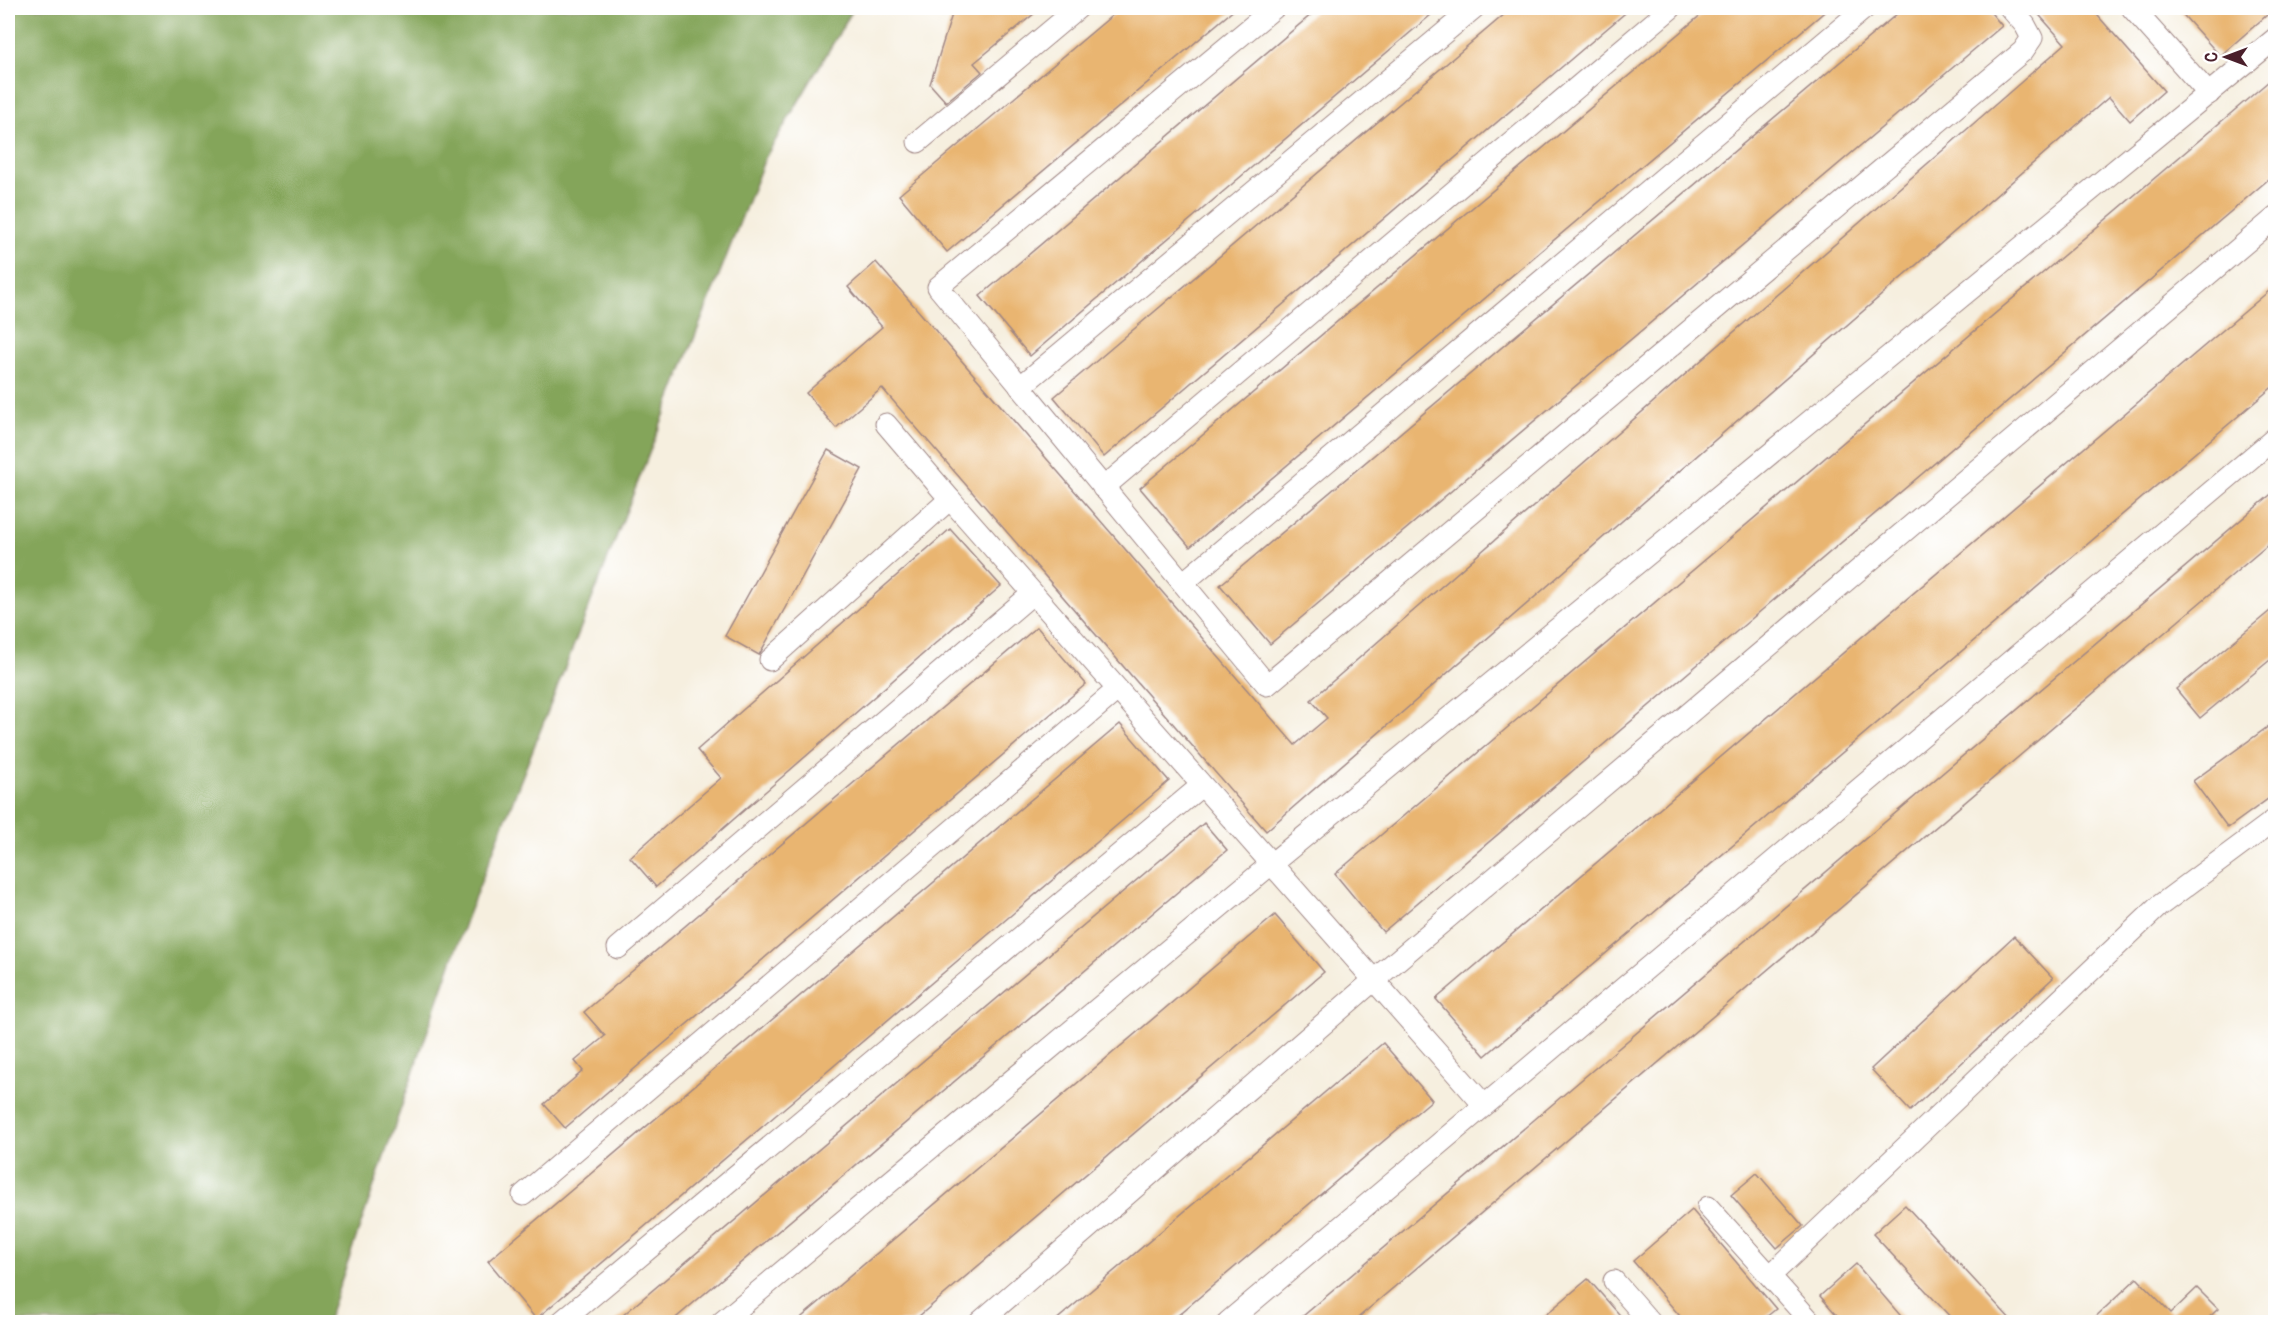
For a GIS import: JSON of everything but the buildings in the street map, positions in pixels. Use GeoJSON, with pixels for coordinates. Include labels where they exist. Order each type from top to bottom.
{"type":"FeatureCollection","features":[{"type":"Feature","properties":{"kind":"lane"},"geometry":{"type":"LineString","coordinates":[[918,142],[1078,8]]}},
{"type":"Feature","properties":{"kind":"lane"},"geometry":{"type":"LineString","coordinates":[[1274,8],[938,287],[1267,685],[2023,51],[2031,38],[2025,25],[2010,8]]}},
{"type":"Feature","properties":{"kind":"lane"},"geometry":{"type":"LineString","coordinates":[[1020,387],[1474,8]]}},
{"type":"Feature","properties":{"kind":"lane"},"geometry":{"type":"LineString","coordinates":[[1103,488],[1671,8]]}},
{"type":"Feature","properties":{"kind":"lane"},"geometry":{"type":"LineString","coordinates":[[1183,583],[1865,8]]}},
{"type":"Feature","properties":{"kind":"lane"},"geometry":{"type":"LineString","coordinates":[[2132,8],[2209,94]]}},
{"type":"Feature","properties":{"kind":"lane"},"geometry":{"type":"LineString","coordinates":[[722,1323],[1270,865],[2276,38]]}},
{"type":"Feature","properties":{"kind":"lane"},"geometry":{"type":"LineString","coordinates":[[980,1323],[1374,980],[2276,217]]}},
{"type":"Feature","properties":{"kind":"lane"},"geometry":{"type":"LineString","coordinates":[[886,424],[1116,690],[1484,1106]]}},
{"type":"Feature","properties":{"kind":"lane"},"geometry":{"type":"LineString","coordinates":[[1228,1323],[2276,437]]}},
{"type":"Feature","properties":{"kind":"lane"},"geometry":{"type":"LineString","coordinates":[[770,660],[950,499]]}},
{"type":"Feature","properties":{"kind":"lane"},"geometry":{"type":"LineString","coordinates":[[618,948],[1032,594]]}},
{"type":"Feature","properties":{"kind":"lane"},"geometry":{"type":"LineString","coordinates":[[523,1195],[1116,690]]}},
{"type":"Feature","properties":{"kind":"lane"},"geometry":{"type":"LineString","coordinates":[[561,1323],[1201,786]]}},
{"type":"Feature","properties":{"kind":"lane"},"geometry":{"type":"LineString","coordinates":[[1770,1276],[2159,906],[2276,819]]}},
{"type":"Feature","properties":{"kind":"lane"},"geometry":{"type":"LineString","coordinates":[[1708,1207],[1811,1323]]}},
{"type":"Feature","properties":{"kind":"lane"},"geometry":{"type":"LineString","coordinates":[[1614,1281],[1650,1323]]}},
{"type":"Feature","properties":{"kind":"green space"},"geometry":{"type":"Polygon","coordinates":[[[8,8],[854,8],[765,158],[466,920],[327,1322],[8,1322],[8,8]]]}}]}
